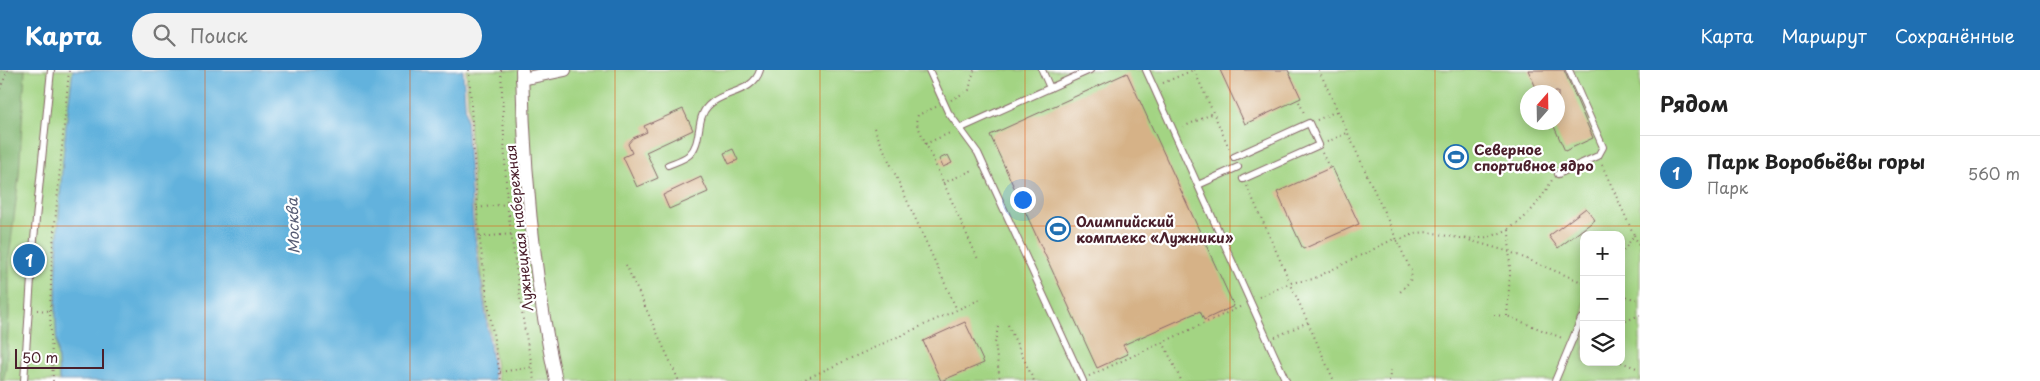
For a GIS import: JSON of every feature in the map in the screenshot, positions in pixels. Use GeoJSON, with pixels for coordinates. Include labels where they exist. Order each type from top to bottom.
{"type":"FeatureCollection","features":[{"type":"Feature","properties":{"kind":"street"},"geometry":{"type":"LineString","coordinates":[[522,74],[565,70]]}},
{"type":"Feature","properties":{"kind":"street","name":"Лужнецкая набережная"},"geometry":{"type":"LineString","coordinates":[[522,74],[530,213],[544,323],[556,381]]}},
{"type":"Feature","properties":{"kind":"lane"},"geometry":{"type":"LineString","coordinates":[[24,381],[52,70]]}},
{"type":"Feature","properties":{"kind":"lane"},"geometry":{"type":"LineString","coordinates":[[668,165],[686,157],[692,151],[697,142],[702,114],[708,105],[752,84],[760,70]]}},
{"type":"Feature","properties":{"kind":"lane"},"geometry":{"type":"LineString","coordinates":[[929,70],[948,112],[976,148],[1082,380]]}},
{"type":"Feature","properties":{"kind":"lane"},"geometry":{"type":"LineString","coordinates":[[1042,70],[1050,88]]}},
{"type":"Feature","properties":{"kind":"lane"},"geometry":{"type":"LineString","coordinates":[[961,128],[1090,70]]}},
{"type":"Feature","properties":{"kind":"lane"},"geometry":{"type":"LineString","coordinates":[[1146,70],[1286,381]]}},
{"type":"Feature","properties":{"kind":"lane"},"geometry":{"type":"LineString","coordinates":[[1558,174],[1598,156],[1603,149],[1603,144],[1569,70]]}},
{"type":"Feature","properties":{"kind":"lane"},"geometry":{"type":"LineString","coordinates":[[1234,157],[1309,123],[1319,145],[1244,179]]}},
{"type":"Feature","properties":{"kind":"lane"},"geometry":{"type":"LineString","coordinates":[[1198,185],[1238,167]]}},
{"type":"Feature","properties":{"kind":"lane"},"geometry":{"type":"LineString","coordinates":[[1555,381],[1580,321]]}},
{"type":"Feature","properties":{"kind":"path"},"geometry":{"type":"LineString","coordinates":[[0,89],[8,70]]}},
{"type":"Feature","properties":{"kind":"path"},"geometry":{"type":"LineString","coordinates":[[53,381],[50,310],[52,256],[69,70]]}},
{"type":"Feature","properties":{"kind":"path"},"geometry":{"type":"LineString","coordinates":[[469,70],[477,208],[487,297],[501,381]]}},
{"type":"Feature","properties":{"kind":"path"},"geometry":{"type":"LineString","coordinates":[[501,70],[507,204],[524,326],[535,381]]}},
{"type":"Feature","properties":{"kind":"path"},"geometry":{"type":"LineString","coordinates":[[974,70],[968,92],[918,115],[916,125],[978,260]]}},
{"type":"Feature","properties":{"kind":"path"},"geometry":{"type":"LineString","coordinates":[[1154,87],[1194,70],[1234,157]]}},
{"type":"Feature","properties":{"kind":"path"},"geometry":{"type":"LineString","coordinates":[[1318,70],[1412,273],[1410,281],[1400,292]]}},
{"type":"Feature","properties":{"kind":"path"},"geometry":{"type":"LineString","coordinates":[[1299,102],[1309,123],[1337,111]]}},
{"type":"Feature","properties":{"kind":"path"},"geometry":{"type":"LineString","coordinates":[[1174,131],[1214,113]]}},
{"type":"Feature","properties":{"kind":"path"},"geometry":{"type":"LineString","coordinates":[[874,128],[957,310]]}},
{"type":"Feature","properties":{"kind":"path"},"geometry":{"type":"LineString","coordinates":[[925,144],[961,128]]}},
{"type":"Feature","properties":{"kind":"path"},"geometry":{"type":"LineString","coordinates":[[1328,167],[1319,145],[1347,132]]}},
{"type":"Feature","properties":{"kind":"path"},"geometry":{"type":"LineString","coordinates":[[1598,156],[1640,248]]}},
{"type":"Feature","properties":{"kind":"path"},"geometry":{"type":"LineString","coordinates":[[943,184],[984,165]]}},
{"type":"Feature","properties":{"kind":"path"},"geometry":{"type":"LineString","coordinates":[[1463,238],[1484,237],[1509,228],[1525,218],[1537,206],[1558,174]]}},
{"type":"Feature","properties":{"kind":"path"},"geometry":{"type":"LineString","coordinates":[[1244,179],[1334,381]]}},
{"type":"Feature","properties":{"kind":"path"},"geometry":{"type":"LineString","coordinates":[[477,208],[507,204]]}},
{"type":"Feature","properties":{"kind":"path"},"geometry":{"type":"LineString","coordinates":[[1507,316],[1510,252],[1509,228]]}},
{"type":"Feature","properties":{"kind":"path"},"geometry":{"type":"LineString","coordinates":[[1397,241],[1426,231],[1463,238],[1510,252],[1580,281]]}},
{"type":"Feature","properties":{"kind":"path"},"geometry":{"type":"LineString","coordinates":[[480,237],[512,234]]}},
{"type":"Feature","properties":{"kind":"path"},"geometry":{"type":"LineString","coordinates":[[1625,249],[1634,235]]}},
{"type":"Feature","properties":{"kind":"path"},"geometry":{"type":"LineString","coordinates":[[1082,380],[1290,283],[1313,279],[1396,238]]}},
{"type":"Feature","properties":{"kind":"path"},"geometry":{"type":"LineString","coordinates":[[626,265],[679,381]]}},
{"type":"Feature","properties":{"kind":"path"},"geometry":{"type":"LineString","coordinates":[[1625,297],[1640,300]]}},
{"type":"Feature","properties":{"kind":"path"},"geometry":{"type":"LineString","coordinates":[[801,381],[983,298]]}},
{"type":"Feature","properties":{"kind":"path"},"geometry":{"type":"LineString","coordinates":[[29,310],[50,310]]}},
{"type":"Feature","properties":{"kind":"path"},"geometry":{"type":"LineString","coordinates":[[1494,315],[1507,316],[1571,342]]}},
{"type":"Feature","properties":{"kind":"path"},"geometry":{"type":"LineString","coordinates":[[1625,322],[1640,315]]}},
{"type":"Feature","properties":{"kind":"path"},"geometry":{"type":"LineString","coordinates":[[1268,340],[1308,322]]}},
{"type":"Feature","properties":{"kind":"path"},"geometry":{"type":"LineString","coordinates":[[1008,325],[1034,381]]}},
{"type":"Feature","properties":{"kind":"path"},"geometry":{"type":"LineString","coordinates":[[998,326],[995,341],[1000,381]]}},
{"type":"Feature","properties":{"kind":"path"},"geometry":{"type":"LineString","coordinates":[[1163,342],[1181,380]]}},
{"type":"Feature","properties":{"kind":"path"},"geometry":{"type":"LineString","coordinates":[[1625,364],[1639,369]]}},
{"type":"Feature","properties":{"kind":"path"},"geometry":{"type":"LineString","coordinates":[[500,372],[532,367]]}},
{"type":"Feature","properties":{"kind":"path"},"geometry":{"type":"LineString","coordinates":[[1390,381],[1391,367]]}},
{"type":"Feature","properties":{"kind":"green space"},"geometry":{"type":"Polygon","coordinates":[[[0,70],[73,70],[63,158],[58,246],[56,333],[59,381],[0,381],[0,70]]]}},
{"type":"Feature","properties":{"kind":"green space"},"geometry":{"type":"Polygon","coordinates":[[[0,70],[25,70],[19,176],[9,258],[9,315],[6,368],[3,381],[0,381],[0,70]]]}},
{"type":"Feature","properties":{"kind":"green space","name":"Олимпийский комплекс «Лужники»"},"geometry":{"type":"Polygon","coordinates":[[[466,70],[1640,70],[1640,381],[498,381],[475,223],[466,70]]]}},
{"type":"Feature","properties":{"kind":"water","name":"Москва"},"geometry":{"type":"Polygon","coordinates":[[[73,70],[463,70],[473,223],[495,381],[59,381],[56,333],[58,246],[63,158],[73,70]]]}},
{"type":"Feature","properties":{"kind":"building"},"geometry":{"type":"Polygon","coordinates":[[[1220,70],[1288,70],[1301,98],[1245,124],[1220,70]]]}},
{"type":"Feature","properties":{"kind":"building"},"geometry":{"type":"Polygon","coordinates":[[[1528,70],[1564,70],[1593,138],[1565,151],[1556,130],[1565,130],[1565,85],[1535,85],[1528,70]]]}},
{"type":"Feature","properties":{"kind":"building"},"geometry":{"type":"Polygon","coordinates":[[[1127,73],[1234,306],[1204,320],[1200,311],[1123,345],[1128,354],[1097,368],[990,135],[1127,73]]]}},
{"type":"Feature","properties":{"kind":"building"},"geometry":{"type":"Polygon","coordinates":[[[683,109],[693,130],[646,152],[658,178],[637,187],[623,157],[632,153],[628,144],[633,138],[647,132],[644,126],[683,109]]]}},
{"type":"Feature","properties":{"kind":"building"},"geometry":{"type":"Polygon","coordinates":[[[733,149],[738,160],[729,164],[724,153],[733,149]]]}},
{"type":"Feature","properties":{"kind":"building"},"geometry":{"type":"Polygon","coordinates":[[[948,155],[952,163],[943,167],[939,159],[948,155]]]}},
{"type":"Feature","properties":{"kind":"building"},"geometry":{"type":"Polygon","coordinates":[[[1332,167],[1359,224],[1303,249],[1277,192],[1332,167]]]}},
{"type":"Feature","properties":{"kind":"building"},"geometry":{"type":"Polygon","coordinates":[[[701,177],[708,192],[669,209],[663,195],[701,177]]]}},
{"type":"Feature","properties":{"kind":"building"},"geometry":{"type":"Polygon","coordinates":[[[1586,208],[1595,220],[1558,248],[1549,236],[1586,208]]]}},
{"type":"Feature","properties":{"kind":"building"},"geometry":{"type":"Polygon","coordinates":[[[965,322],[984,363],[941,381],[923,341],[965,322]]]}},
{"type":"Feature","properties":{"kind":"place","name":"Северное спортивное ядро"},"geometry":{"type":"Point","coordinates":[1456,157]}},
{"type":"Feature","properties":{"kind":"place","name":"Олимпийский комплекс «Лужники»"},"geometry":{"type":"Point","coordinates":[1058,229]}},
{"type":"Feature","properties":{"kind":"place","name":"Парк Воробьёвы горы"},"geometry":{"type":"Point","coordinates":[29,260]}}]}
